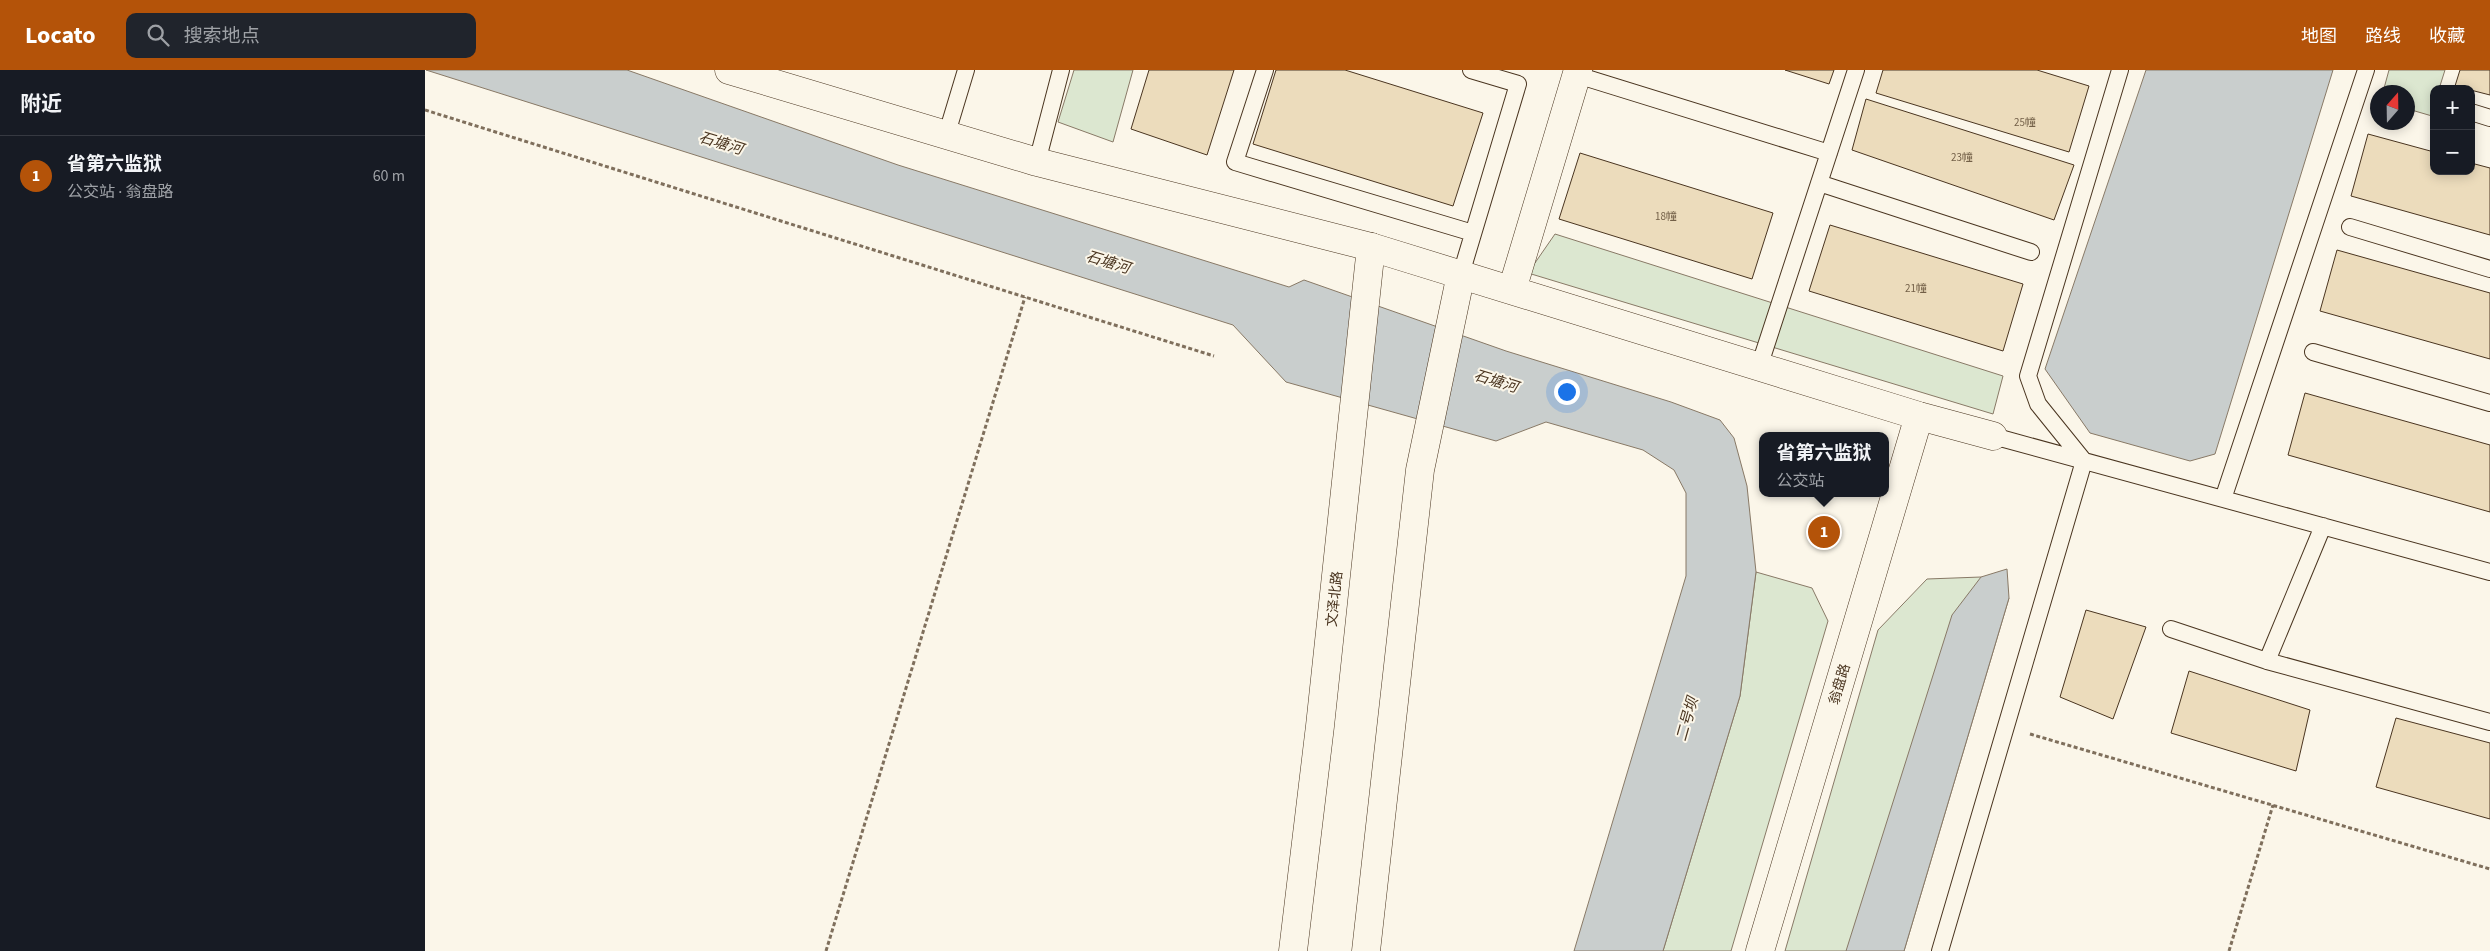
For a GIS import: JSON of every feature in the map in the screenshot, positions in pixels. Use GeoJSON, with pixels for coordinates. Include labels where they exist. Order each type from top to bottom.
{"type":"FeatureCollection","features":[{"type":"Feature","properties":{"kind":"street"},"geometry":{"type":"LineString","coordinates":[[729,70],[1037,162],[1371,247],[1919,416],[1993,436]]}},
{"type":"Feature","properties":{"kind":"street"},"geometry":{"type":"LineString","coordinates":[[1512,290],[1577,72]]}},
{"type":"Feature","properties":{"kind":"street","name":"文泽北路"},"geometry":{"type":"LineString","coordinates":[[1293,951],[1321,726],[1371,247]]}},
{"type":"Feature","properties":{"kind":"street"},"geometry":{"type":"LineString","coordinates":[[1366,951],[1420,470],[1449,322],[1461,274]]}},
{"type":"Feature","properties":{"kind":"street","name":"翁盘路"},"geometry":{"type":"LineString","coordinates":[[1760,951],[1919,416]]}},
{"type":"Feature","properties":{"kind":"lane"},"geometry":{"type":"LineString","coordinates":[[947,134],[966,70]]}},
{"type":"Feature","properties":{"kind":"lane"},"geometry":{"type":"LineString","coordinates":[[1037,162],[1061,70]]}},
{"type":"Feature","properties":{"kind":"lane"},"geometry":{"type":"LineString","coordinates":[[1265,70],[1235,162],[1473,232]]}},
{"type":"Feature","properties":{"kind":"lane"},"geometry":{"type":"LineString","coordinates":[[1461,274],[1518,84],[1471,70]]}},
{"type":"Feature","properties":{"kind":"lane"},"geometry":{"type":"LineString","coordinates":[[1759,367],[1855,70]]}},
{"type":"Feature","properties":{"kind":"lane"},"geometry":{"type":"LineString","coordinates":[[2223,499],[2366,70]]}},
{"type":"Feature","properties":{"kind":"lane"},"geometry":{"type":"LineString","coordinates":[[1577,72],[1829,153]]}},
{"type":"Feature","properties":{"kind":"lane"},"geometry":{"type":"LineString","coordinates":[[2084,461],[2038,404],[2029,376],[2114,72]]}},
{"type":"Feature","properties":{"kind":"lane"},"geometry":{"type":"LineString","coordinates":[[2475,113],[2490,118]]}},
{"type":"Feature","properties":{"kind":"lane"},"geometry":{"type":"LineString","coordinates":[[1819,183],[2031,252]]}},
{"type":"Feature","properties":{"kind":"lane"},"geometry":{"type":"LineString","coordinates":[[2350,227],[2490,269]]}},
{"type":"Feature","properties":{"kind":"lane"},"geometry":{"type":"LineString","coordinates":[[2313,352],[2490,403]]}},
{"type":"Feature","properties":{"kind":"lane"},"geometry":{"type":"LineString","coordinates":[[1993,436],[2490,572]]}},
{"type":"Feature","properties":{"kind":"lane"},"geometry":{"type":"LineString","coordinates":[[1940,951],[2084,461]]}},
{"type":"Feature","properties":{"kind":"lane"},"geometry":{"type":"LineString","coordinates":[[2267,661],[2323,526]]}},
{"type":"Feature","properties":{"kind":"lane"},"geometry":{"type":"LineString","coordinates":[[2171,629],[2267,661],[2490,722]]}},
{"type":"Feature","properties":{"kind":"path"},"geometry":{"type":"LineString","coordinates":[[425,110],[1215,356]]}},
{"type":"Feature","properties":{"kind":"path"},"geometry":{"type":"LineString","coordinates":[[825,951],[1025,297]]}},
{"type":"Feature","properties":{"kind":"path"},"geometry":{"type":"LineString","coordinates":[[2005,728],[2490,869]]}},
{"type":"Feature","properties":{"kind":"path"},"geometry":{"type":"LineString","coordinates":[[2229,951],[2273,806]]}},
{"type":"Feature","properties":{"kind":"green space"},"geometry":{"type":"Polygon","coordinates":[[[1074,70],[1133,70],[1113,142],[1058,122],[1074,70]]]}},
{"type":"Feature","properties":{"kind":"green space"},"geometry":{"type":"Polygon","coordinates":[[[2389,70],[2445,70],[2440,85],[2430,85],[2430,115],[2415,111],[2415,85],[2385,85],[2389,70]]]}},
{"type":"Feature","properties":{"kind":"green space"},"geometry":{"type":"Polygon","coordinates":[[[1555,234],[2003,376],[1993,414],[1528,273],[1555,234]]]}},
{"type":"Feature","properties":{"kind":"green space"},"geometry":{"type":"Polygon","coordinates":[[[1756,572],[1812,588],[1828,621],[1731,951],[1663,951],[1740,696],[1756,572]]]}},
{"type":"Feature","properties":{"kind":"green space"},"geometry":{"type":"Polygon","coordinates":[[[1981,577],[2009,598],[1904,951],[1785,951],[1878,630],[1927,579],[1981,577]]]}},
{"type":"Feature","properties":{"kind":"water"},"geometry":{"type":"Polygon","coordinates":[[[426,70],[627,70],[898,165],[1289,287],[1304,280],[1506,351],[1671,402],[1720,420],[1734,438],[1747,486],[1756,572],[1740,696],[1663,951],[1574,951],[1686,576],[1686,493],[1674,470],[1643,450],[1546,422],[1496,441],[1286,382],[1233,325],[426,70]]]}},
{"type":"Feature","properties":{"kind":"water"},"geometry":{"type":"Polygon","coordinates":[[[2146,70],[2333,70],[2215,454],[2190,461],[2090,433],[2045,369],[2146,70]]]}},
{"type":"Feature","properties":{"kind":"water"},"geometry":{"type":"Polygon","coordinates":[[[2007,569],[2009,598],[1904,951],[1846,951],[1952,615],[1981,577],[2007,569]]]}},
{"type":"Feature","properties":{"kind":"building"},"geometry":{"type":"Polygon","coordinates":[[[1149,70],[1234,70],[1207,155],[1131,129],[1149,70]]]}},
{"type":"Feature","properties":{"kind":"building"},"geometry":{"type":"Polygon","coordinates":[[[1276,70],[1345,70],[1483,113],[1453,206],[1253,144],[1276,70]]]}},
{"type":"Feature","properties":{"kind":"building"},"geometry":{"type":"Polygon","coordinates":[[[1785,70],[1834,70],[1829,84],[1785,70]]]}},
{"type":"Feature","properties":{"kind":"building"},"geometry":{"type":"Polygon","coordinates":[[[1883,70],[2037,70],[2089,86],[2069,152],[1876,93],[1883,70]]]}},
{"type":"Feature","properties":{"kind":"building"},"geometry":{"type":"Polygon","coordinates":[[[2460,70],[2490,70],[2490,95],[2475,91],[2475,85],[2455,85],[2460,70]]]}},
{"type":"Feature","properties":{"kind":"building"},"geometry":{"type":"Polygon","coordinates":[[[1866,99],[2074,165],[2054,220],[1852,150],[1866,99]]]}},
{"type":"Feature","properties":{"kind":"building"},"geometry":{"type":"Polygon","coordinates":[[[2368,134],[2430,151],[2430,175],[2475,175],[2475,164],[2490,168],[2490,235],[2351,196],[2368,134]]]}},
{"type":"Feature","properties":{"kind":"building"},"geometry":{"type":"Polygon","coordinates":[[[1580,153],[1773,213],[1752,279],[1559,219],[1580,153]]]}},
{"type":"Feature","properties":{"kind":"building"},"geometry":{"type":"Polygon","coordinates":[[[1830,225],[2023,284],[2003,351],[1809,291],[1830,225]]]}},
{"type":"Feature","properties":{"kind":"building"},"geometry":{"type":"Polygon","coordinates":[[[2337,250],[2490,293],[2490,359],[2320,311],[2337,250]]]}},
{"type":"Feature","properties":{"kind":"building"},"geometry":{"type":"Polygon","coordinates":[[[2305,393],[2490,445],[2490,512],[2288,455],[2305,393]]]}},
{"type":"Feature","properties":{"kind":"building"},"geometry":{"type":"Polygon","coordinates":[[[2086,610],[2146,627],[2113,719],[2060,697],[2086,610]]]}},
{"type":"Feature","properties":{"kind":"building"},"geometry":{"type":"Polygon","coordinates":[[[2189,671],[2310,710],[2296,771],[2171,733],[2189,671]]]}},
{"type":"Feature","properties":{"kind":"building"},"geometry":{"type":"Polygon","coordinates":[[[2396,718],[2490,743],[2490,819],[2376,787],[2396,718]]]}},
{"type":"Feature","properties":{"kind":"place","name":"省第六监狱"},"geometry":{"type":"Point","coordinates":[1824,532]}},
{"type":"Feature","properties":{"kind":"water label","name":"石塘河"},"geometry":{"type":"Point","coordinates":[721,143]}},
{"type":"Feature","properties":{"kind":"water label","name":"石塘河"},"geometry":{"type":"Point","coordinates":[1108,262]}},
{"type":"Feature","properties":{"kind":"water label","name":"石塘河"},"geometry":{"type":"Point","coordinates":[1496,381]}},
{"type":"Feature","properties":{"kind":"water label","name":"二号坝"},"geometry":{"type":"Point","coordinates":[1687,719]}}]}
